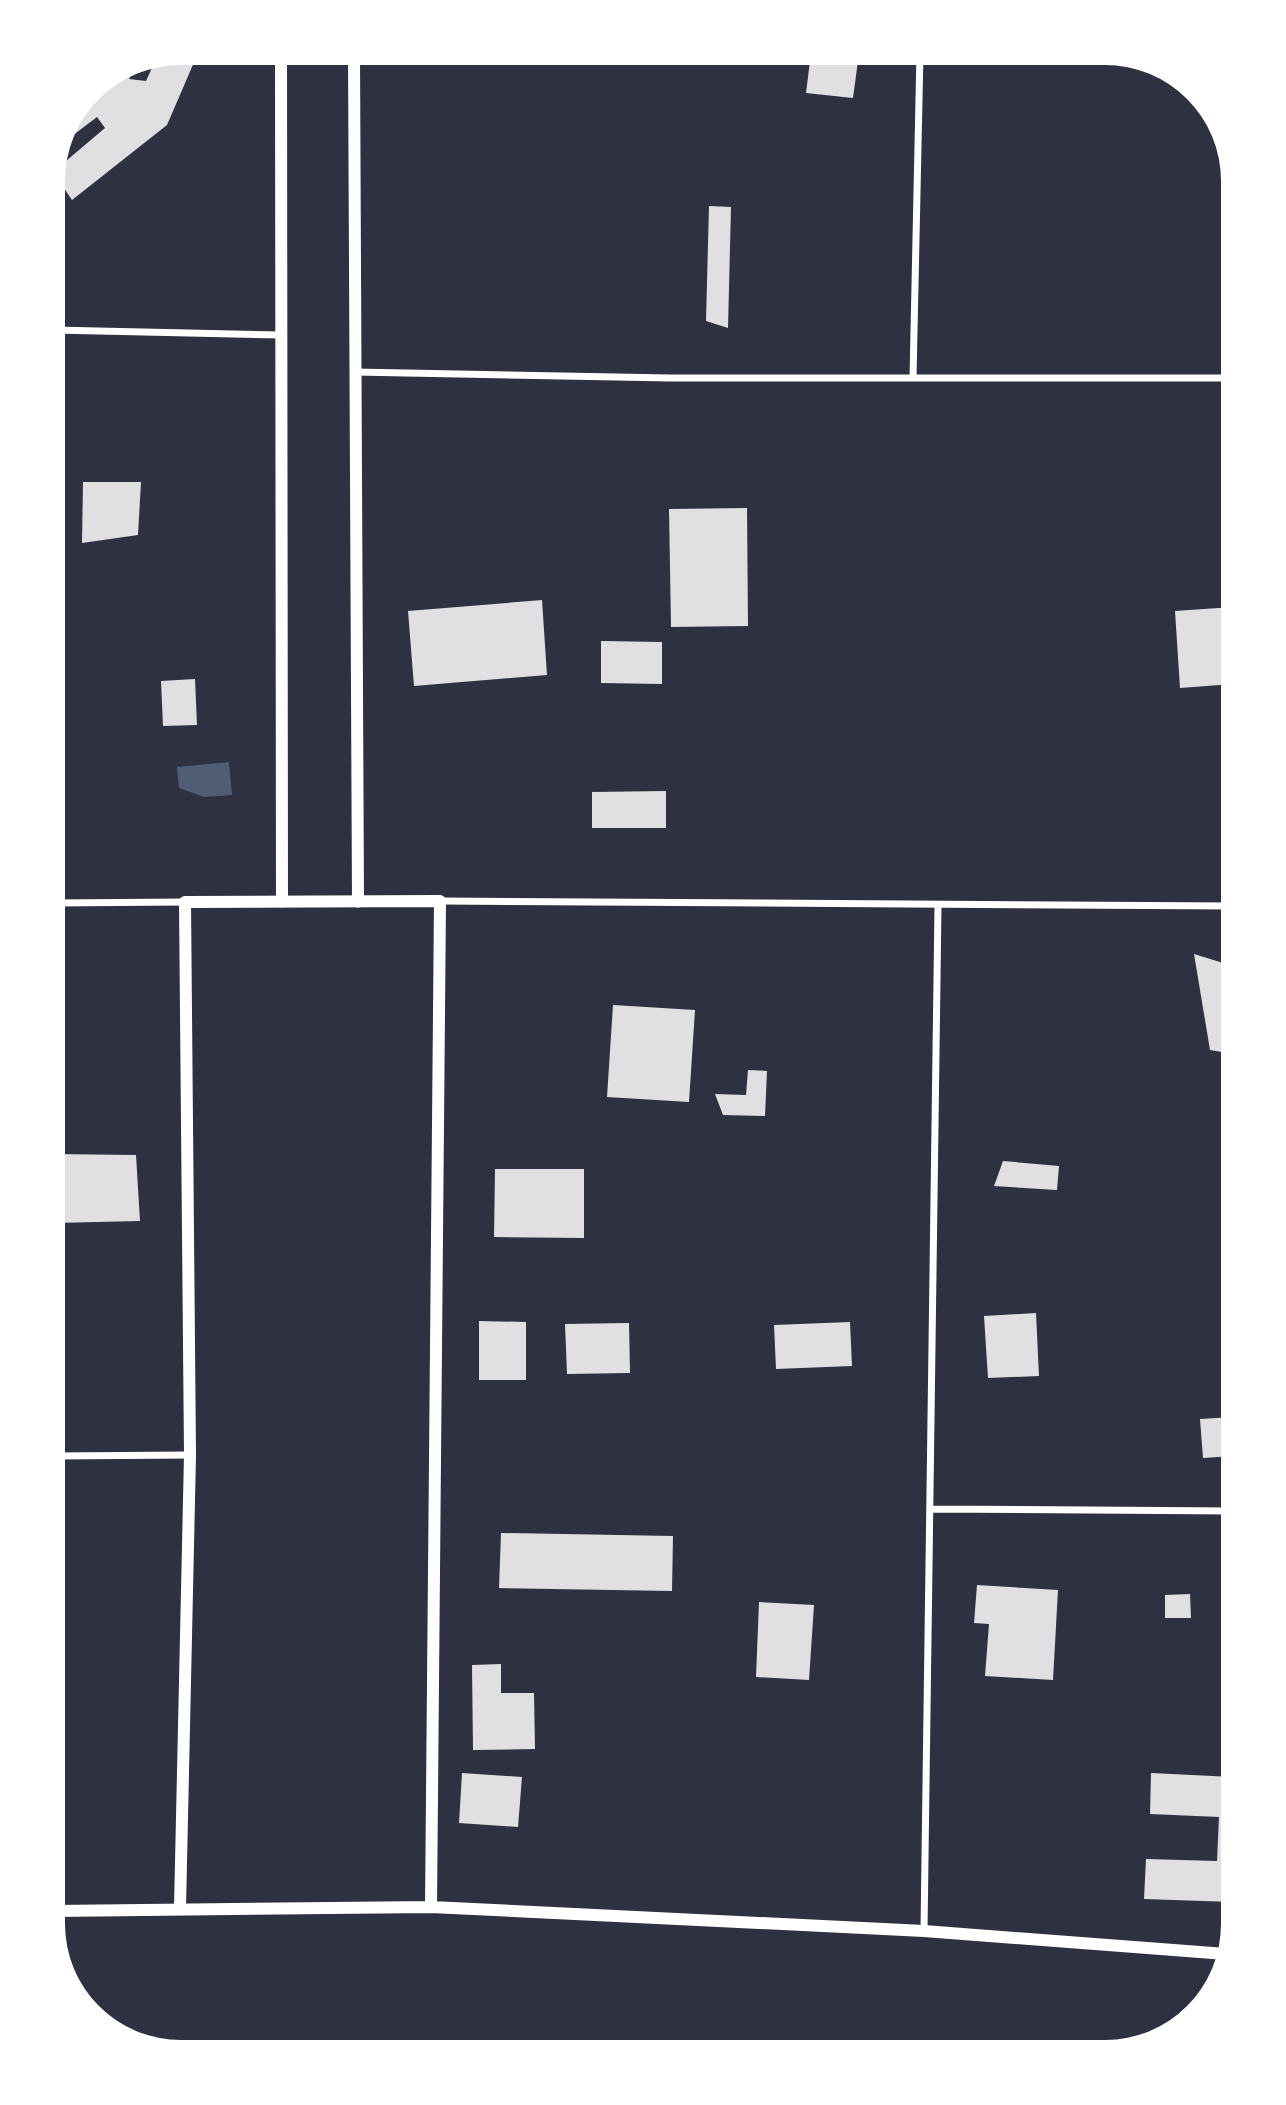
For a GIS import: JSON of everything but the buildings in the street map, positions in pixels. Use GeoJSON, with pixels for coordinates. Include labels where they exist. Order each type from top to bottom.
{"type":"FeatureCollection","features":[{"type":"Feature","properties":{"kind":"street"},"geometry":{"type":"LineString","coordinates":[[281,65],[282,902]]}},
{"type":"Feature","properties":{"kind":"street"},"geometry":{"type":"LineString","coordinates":[[354,65],[358,902]]}},
{"type":"Feature","properties":{"kind":"street"},"geometry":{"type":"LineString","coordinates":[[913,378],[920,65]]}},
{"type":"Feature","properties":{"kind":"street"},"geometry":{"type":"LineString","coordinates":[[65,330],[281,335]]}},
{"type":"Feature","properties":{"kind":"street"},"geometry":{"type":"LineString","coordinates":[[354,372],[670,378],[1221,378]]}},
{"type":"Feature","properties":{"kind":"street"},"geometry":{"type":"LineString","coordinates":[[431,1907],[440,901]]}},
{"type":"Feature","properties":{"kind":"street"},"geometry":{"type":"LineString","coordinates":[[65,903],[440,901],[1221,906]]}},
{"type":"Feature","properties":{"kind":"street"},"geometry":{"type":"LineString","coordinates":[[180,1908],[190,1455],[185,902]]}},
{"type":"Feature","properties":{"kind":"street"},"geometry":{"type":"LineString","coordinates":[[924,1931],[938,906]]}},
{"type":"Feature","properties":{"kind":"street"},"geometry":{"type":"LineString","coordinates":[[65,1456],[190,1455]]}},
{"type":"Feature","properties":{"kind":"street"},"geometry":{"type":"LineString","coordinates":[[931,1509],[1221,1511]]}},
{"type":"Feature","properties":{"kind":"street"},"geometry":{"type":"LineString","coordinates":[[65,1912],[180,1908],[431,1907],[924,1931],[1217,1953]]}},
{"type":"Feature","properties":{"kind":"water"},"geometry":{"type":"Polygon","coordinates":[[[229,762],[232,795],[204,797],[179,788],[177,767],[229,762]]]}}]}
